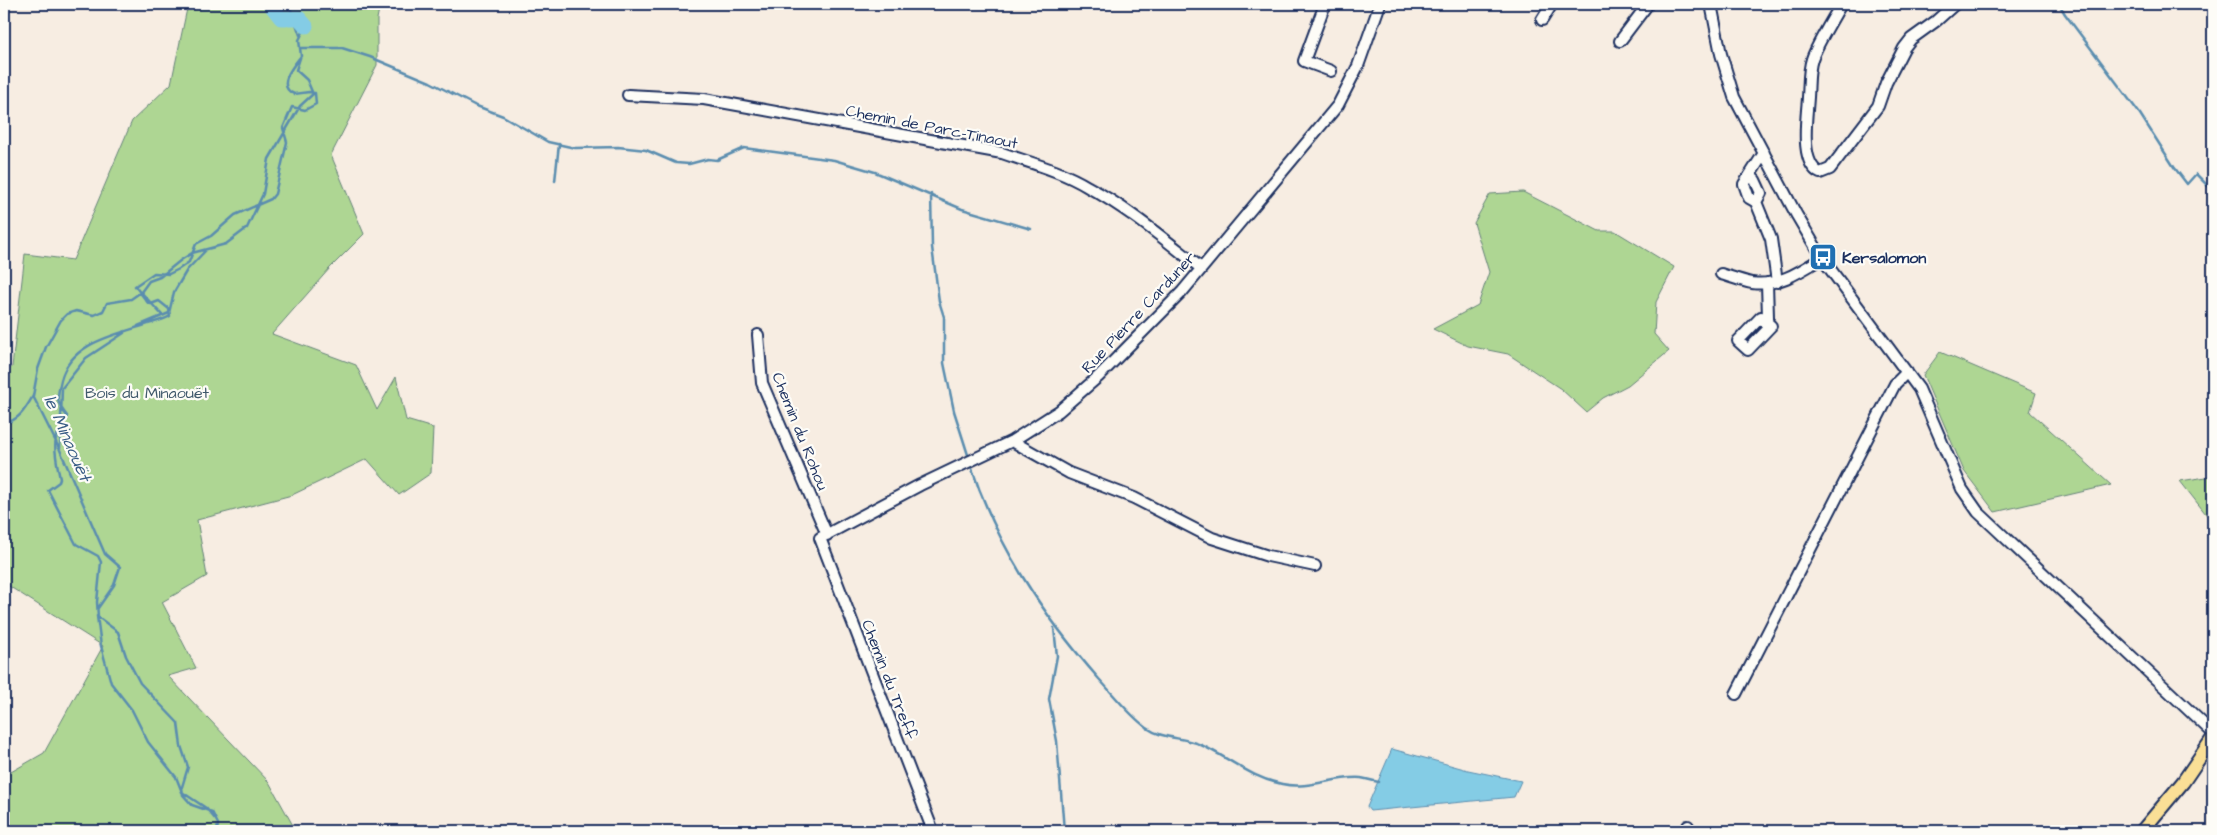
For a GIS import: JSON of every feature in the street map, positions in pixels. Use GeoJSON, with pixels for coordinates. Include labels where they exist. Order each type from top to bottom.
{"type":"FeatureCollection","features":[{"type":"Feature","properties":{"kind":"main road"},"geometry":{"type":"LineString","coordinates":[[2142,831],[2183,782],[2213,738]]}},
{"type":"Feature","properties":{"kind":"street"},"geometry":{"type":"LineString","coordinates":[[1325,4],[1304,61],[1331,71]]}},
{"type":"Feature","properties":{"kind":"street","name":"Rue Pierre Carduner"},"geometry":{"type":"LineString","coordinates":[[824,536],[920,485],[1012,442],[1059,411],[1098,377],[1182,292],[1338,105],[1358,66],[1380,4]]}},
{"type":"Feature","properties":{"kind":"street"},"geometry":{"type":"LineString","coordinates":[[1542,20],[1552,4]]}},
{"type":"Feature","properties":{"kind":"street"},"geometry":{"type":"LineString","coordinates":[[1620,41],[1648,4]]}},
{"type":"Feature","properties":{"kind":"street"},"geometry":{"type":"LineString","coordinates":[[1711,4],[1721,54],[1734,97],[1822,258],[1919,389],[1962,489],[1978,512],[2213,733]]}},
{"type":"Feature","properties":{"kind":"street"},"geometry":{"type":"LineString","coordinates":[[1841,4],[1813,56],[1810,70],[1805,138],[1808,158],[1814,170],[1820,173],[1830,169],[1878,106],[1892,69],[1911,40],[1955,4]]}},
{"type":"Feature","properties":{"kind":"street","name":"Chemin de Parc-Tinaout"},"geometry":{"type":"LineString","coordinates":[[628,95],[704,99],[1002,153],[1048,168],[1088,186],[1144,223],[1201,268]]}},
{"type":"Feature","properties":{"kind":"street"},"geometry":{"type":"LineString","coordinates":[[1764,152],[1749,176],[1755,180],[1761,193],[1756,202],[1771,239],[1772,282],[1766,322]]}},
{"type":"Feature","properties":{"kind":"street"},"geometry":{"type":"LineString","coordinates":[[1721,274],[1752,283],[1772,282],[1798,273],[1822,258]]}},
{"type":"Feature","properties":{"kind":"street","name":"Chemin du Rohou"},"geometry":{"type":"LineString","coordinates":[[758,336],[762,383],[824,536]]}},
{"type":"Feature","properties":{"kind":"street"},"geometry":{"type":"LineString","coordinates":[[1736,694],[1894,384],[1907,372]]}},
{"type":"Feature","properties":{"kind":"street"},"geometry":{"type":"LineString","coordinates":[[1012,442],[1069,473],[1134,498],[1212,538],[1268,556],[1315,566]]}},
{"type":"Feature","properties":{"kind":"street","name":"Chemin du Treff"},"geometry":{"type":"LineString","coordinates":[[824,536],[933,831]]}},
{"type":"Feature","properties":{"kind":"green space","name":"Bois du Minaouët"},"geometry":{"type":"Polygon","coordinates":[[[188,4],[380,4],[377,19],[377,65],[331,155],[364,234],[330,268],[272,334],[356,365],[377,410],[396,377],[406,420],[433,428],[431,473],[399,495],[367,459],[292,495],[197,520],[207,576],[162,602],[196,668],[168,676],[269,782],[296,831],[4,831],[4,776],[44,753],[103,646],[4,583],[4,373],[12,367],[25,254],[73,260],[132,121],[171,84],[188,4]]]}},
{"type":"Feature","properties":{"kind":"green space"},"geometry":{"type":"Polygon","coordinates":[[[1523,192],[1599,231],[1615,231],[1674,267],[1656,302],[1654,334],[1669,351],[1628,385],[1603,398],[1586,412],[1561,389],[1508,354],[1468,346],[1433,329],[1478,305],[1489,272],[1474,223],[1490,194],[1523,192]]]}},
{"type":"Feature","properties":{"kind":"green space"},"geometry":{"type":"Polygon","coordinates":[[[1940,352],[2036,393],[2030,412],[2111,485],[1995,512],[1964,471],[1923,375],[1940,352]]]}},
{"type":"Feature","properties":{"kind":"green space"},"geometry":{"type":"Polygon","coordinates":[[[2213,476],[2213,523],[2180,481],[2213,476]]]}},
{"type":"Feature","properties":{"kind":"water"},"geometry":{"type":"Polygon","coordinates":[[[1392,749],[1468,770],[1521,781],[1514,797],[1370,811],[1367,807],[1392,749]]]}},
{"type":"Feature","properties":{"kind":"waterway","name":"le Minaouët"},"geometry":{"type":"LineString","coordinates":[[270,4],[281,18],[299,18],[306,26]]}},
{"type":"Feature","properties":{"kind":"waterway","name":"le Minaouët"},"geometry":{"type":"LineString","coordinates":[[289,4],[300,35]]}},
{"type":"Feature","properties":{"kind":"waterway"},"geometry":{"type":"LineString","coordinates":[[2059,4],[2140,114],[2187,184],[2196,174],[2213,191]]}},
{"type":"Feature","properties":{"kind":"waterway"},"geometry":{"type":"LineString","coordinates":[[217,831],[218,824],[212,812],[192,805],[183,795],[182,787],[188,767],[181,746],[178,723],[140,683],[126,656],[118,632],[98,617],[97,602],[101,562],[98,556],[76,544],[48,490],[59,482],[60,479],[55,443],[67,416],[60,407],[58,395],[66,367],[84,348],[109,337],[170,316],[169,309],[159,301],[151,304],[148,303],[135,286],[154,273],[169,274],[179,269],[189,262],[196,244],[211,236],[235,215],[271,199],[275,194],[287,142],[283,128],[292,107],[305,110],[316,104],[315,93],[294,94],[286,86],[288,75],[301,56],[299,40],[306,26]]}},
{"type":"Feature","properties":{"kind":"waterway"},"geometry":{"type":"LineString","coordinates":[[301,48],[342,48],[370,57],[430,82],[474,105],[503,116],[548,142],[575,148],[618,147],[646,150],[676,163],[689,164],[708,159],[717,160],[744,148],[834,160],[875,172],[962,209],[1031,229]]}},
{"type":"Feature","properties":{"kind":"waterway","name":"le Minaouët"},"geometry":{"type":"LineString","coordinates":[[98,608],[114,585],[120,567],[105,554],[60,450],[33,396],[38,369],[46,347],[61,320],[67,314],[76,311],[94,315],[103,311],[107,303],[131,299],[141,292],[149,281],[160,277],[192,253],[226,244],[247,228],[263,194],[269,159],[300,106],[313,94],[307,80],[296,70],[300,58]]}},
{"type":"Feature","properties":{"kind":"waterway"},"geometry":{"type":"LineString","coordinates":[[555,181],[559,144]]}},
{"type":"Feature","properties":{"kind":"waterway"},"geometry":{"type":"LineString","coordinates":[[931,194],[932,247],[939,301],[944,317],[944,363],[954,411],[969,458]]}},
{"type":"Feature","properties":{"kind":"waterway"},"geometry":{"type":"LineString","coordinates":[[138,326],[169,313],[174,292],[187,270],[207,249]]}},
{"type":"Feature","properties":{"kind":"waterway"},"geometry":{"type":"LineString","coordinates":[[141,292],[162,315]]}},
{"type":"Feature","properties":{"kind":"waterway"},"geometry":{"type":"LineString","coordinates":[[60,448],[62,388],[86,358],[124,333]]}},
{"type":"Feature","properties":{"kind":"waterway"},"geometry":{"type":"LineString","coordinates":[[4,423],[18,417],[33,396]]}},
{"type":"Feature","properties":{"kind":"waterway"},"geometry":{"type":"LineString","coordinates":[[970,463],[993,522],[1023,578],[1078,655],[1140,723],[1153,732],[1201,745],[1260,777],[1282,784],[1302,785],[1351,778],[1379,782]]}},
{"type":"Feature","properties":{"kind":"waterway","name":"le Minaouët"},"geometry":{"type":"LineString","coordinates":[[97,616],[101,646],[111,683],[132,710],[148,742],[176,777],[182,792],[206,808],[215,819]]}},
{"type":"Feature","properties":{"kind":"waterway"},"geometry":{"type":"LineString","coordinates":[[1054,628],[1057,656],[1049,699],[1057,741],[1064,831]]}},
{"type":"Feature","properties":{"kind":"place","name":"Kersalomon"},"geometry":{"type":"Point","coordinates":[1823,257]}}]}
